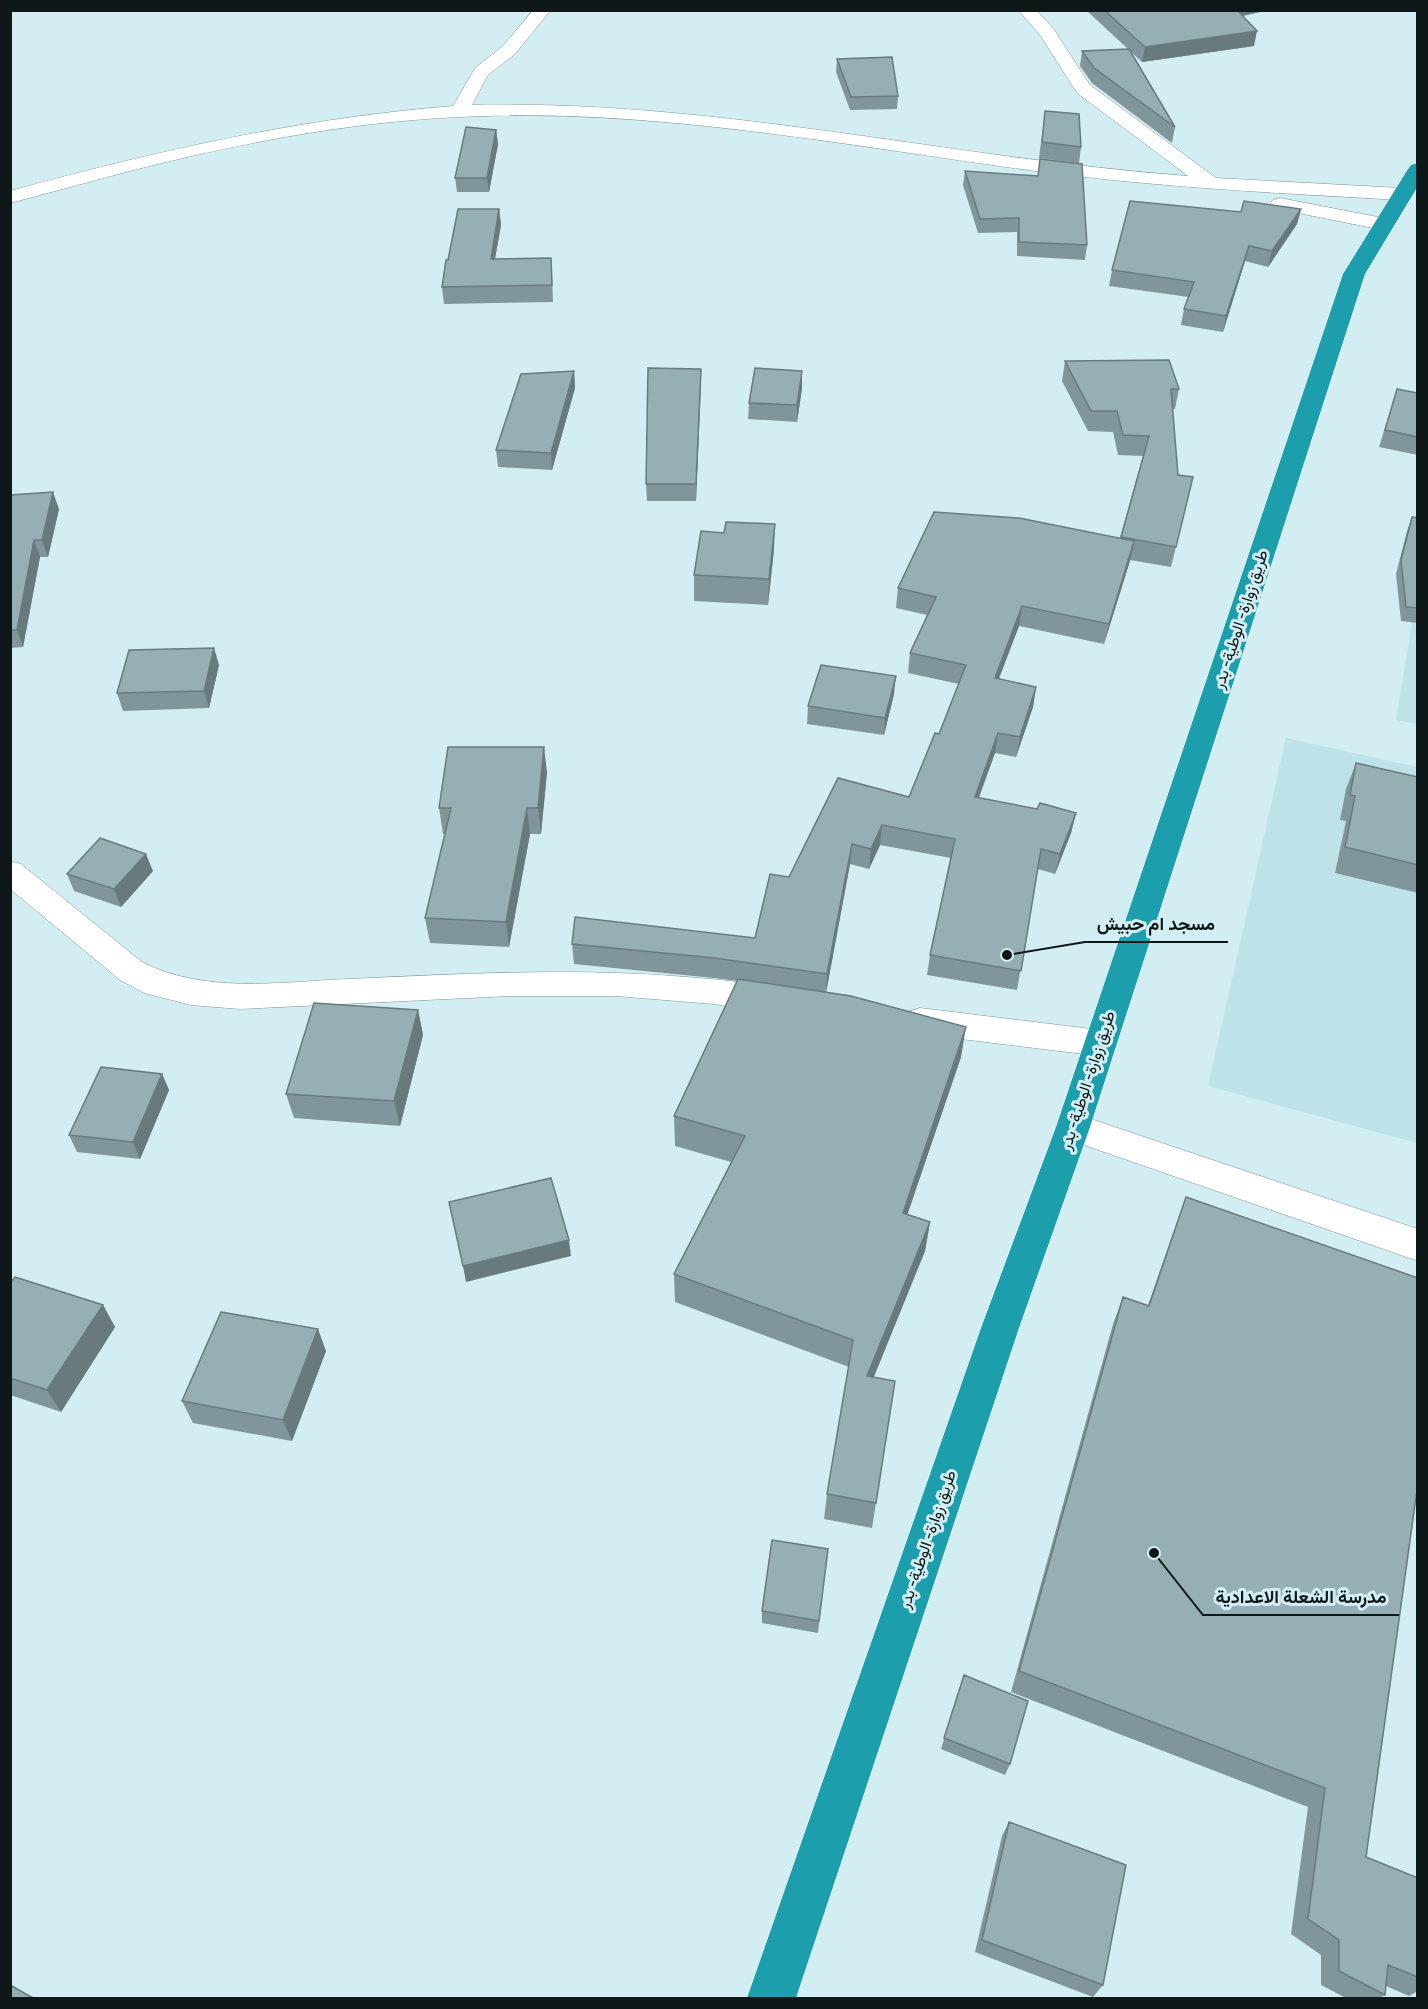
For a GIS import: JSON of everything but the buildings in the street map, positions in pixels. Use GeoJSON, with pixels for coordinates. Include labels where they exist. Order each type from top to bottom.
{"type":"FeatureCollection","features":[{"type":"Feature","properties":{"kind":"highway","name":"طريق زوارة- الوطية- بدر"},"geometry":{"type":"LineString","coordinates":[[771,1998],[1000,1328],[1072,1127],[1354,274],[1409,182]]}},
{"type":"Feature","properties":{"kind":"street"},"geometry":{"type":"LineString","coordinates":[[460,111],[481,72],[509,50],[543,10]]}},
{"type":"Feature","properties":{"kind":"street"},"geometry":{"type":"LineString","coordinates":[[1026,10],[1047,32],[1083,89],[1210,183]]}},
{"type":"Feature","properties":{"kind":"street"},"geometry":{"type":"LineString","coordinates":[[10,197],[194,148],[328,124],[460,111],[583,111],[668,117],[1140,178],[1210,183],[1409,182]]}},
{"type":"Feature","properties":{"kind":"street"},"geometry":{"type":"LineString","coordinates":[[1140,178],[1383,224]]}},
{"type":"Feature","properties":{"kind":"street"},"geometry":{"type":"LineString","coordinates":[[10,872],[131,971],[156,984],[191,993],[240,996],[510,984],[615,984],[714,992],[803,1005]]}},
{"type":"Feature","properties":{"kind":"street"},"geometry":{"type":"LineString","coordinates":[[894,1017],[1100,1043]]}},
{"type":"Feature","properties":{"kind":"street"},"geometry":{"type":"LineString","coordinates":[[1072,1127],[1418,1245]]}},
{"type":"Feature","properties":{"kind":"shaded area"},"geometry":{"type":"Polygon","coordinates":[[[1417,591],[1417,724],[1396,720],[1417,591]]]}},
{"type":"Feature","properties":{"kind":"shaded area"},"geometry":{"type":"Polygon","coordinates":[[[1286,738],[1417,767],[1417,1143],[1208,1086],[1286,738]]]}},
{"type":"Feature","properties":{"kind":"place","name":"مسجد ام حبيش"},"geometry":{"type":"Point","coordinates":[1007,955]}},
{"type":"Feature","properties":{"kind":"place","name":"مدرسة الشعلة الاعدادية"},"geometry":{"type":"Point","coordinates":[1154,1553]}}]}
